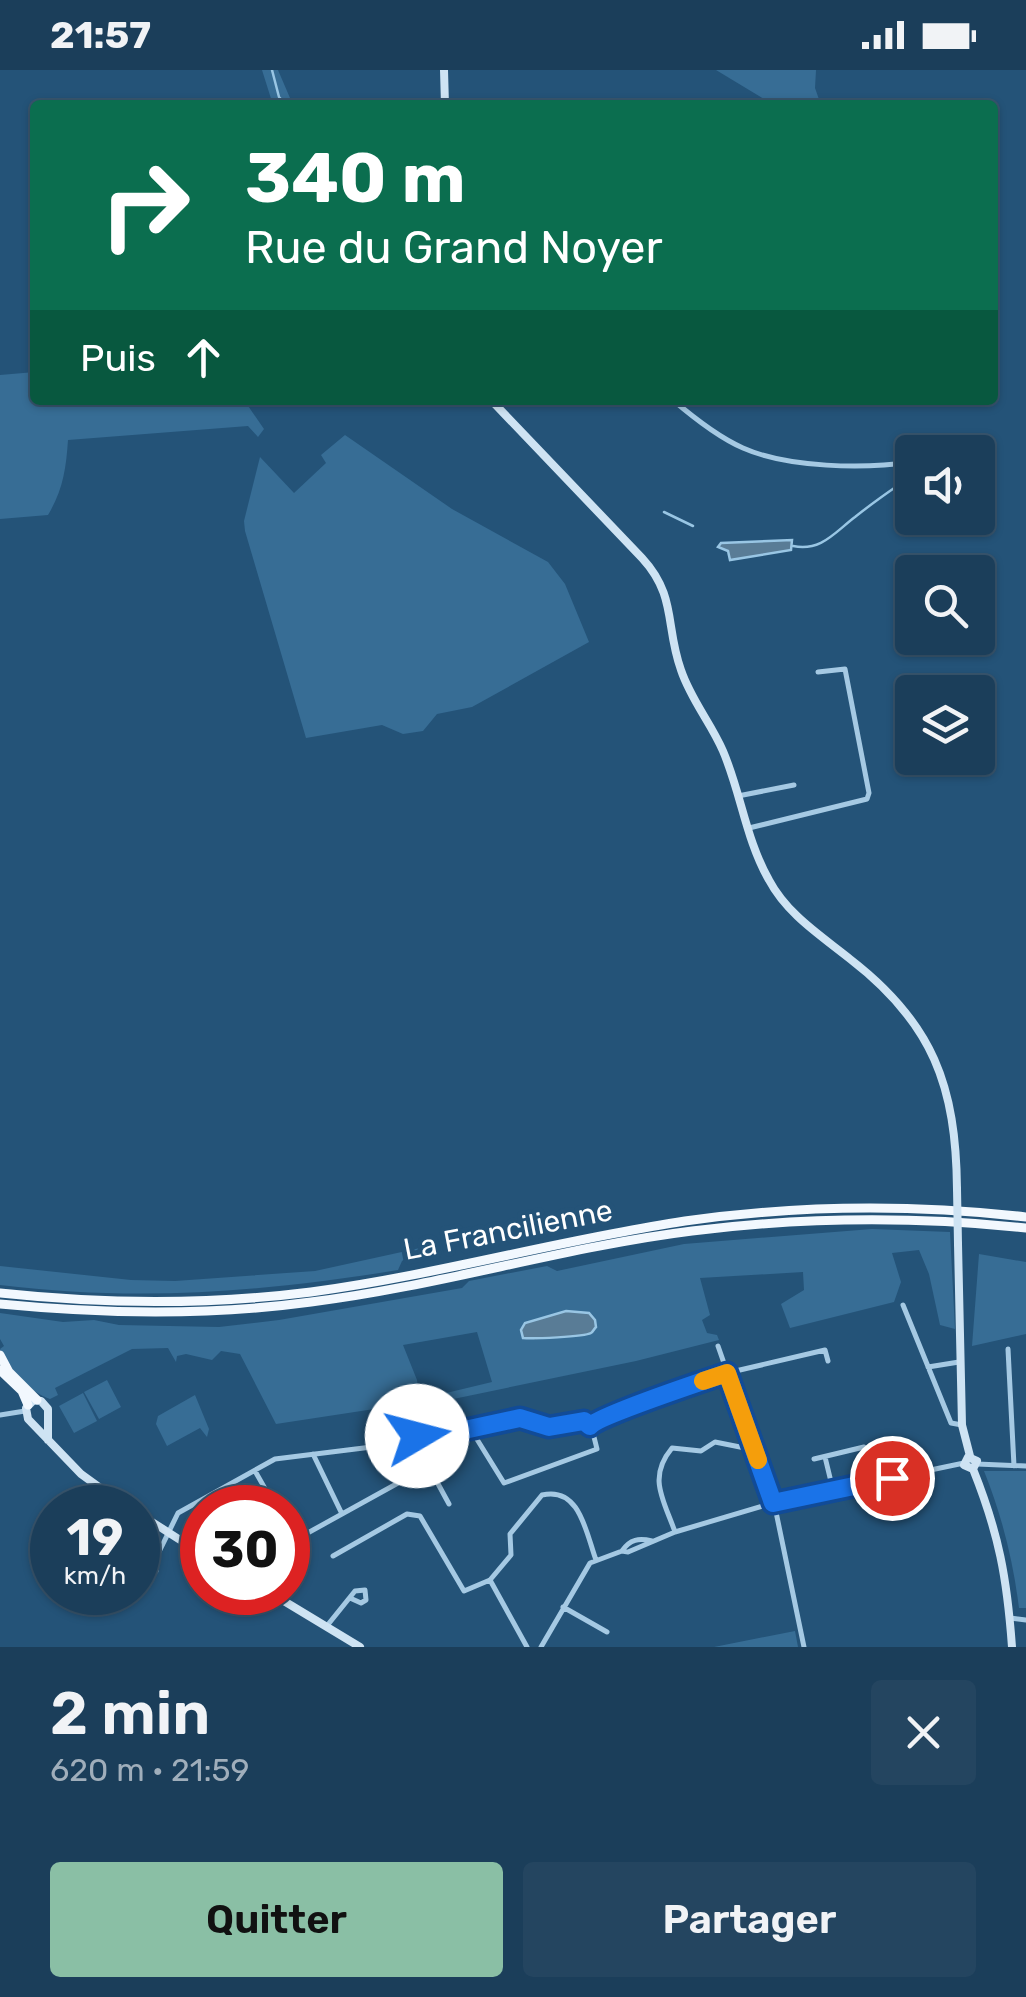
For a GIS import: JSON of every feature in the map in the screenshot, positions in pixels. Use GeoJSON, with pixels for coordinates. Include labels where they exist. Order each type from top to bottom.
{"type":"FeatureCollection","features":[{"type":"Feature","properties":{"kind":"highway","name":"La Francilienne"},"geometry":{"type":"LineString","coordinates":[[0,1293],[140,1302],[265,1297],[380,1281],[614,1233],[752,1213],[874,1208],[1026,1217]]}},
{"type":"Feature","properties":{"kind":"highway","name":"La Francilienne"},"geometry":{"type":"LineString","coordinates":[[0,1304],[142,1312],[266,1307],[383,1291],[687,1232],[818,1219],[940,1220],[1026,1228]]}},
{"type":"Feature","properties":{"kind":"highway"},"geometry":{"type":"LineString","coordinates":[[0,1355],[30,1405]]}},
{"type":"Feature","properties":{"kind":"highway"},"geometry":{"type":"LineString","coordinates":[[0,1370],[22,1390],[30,1405]]}},
{"type":"Feature","properties":{"kind":"main road"},"geometry":{"type":"LineString","coordinates":[[444,70],[445,100]]}},
{"type":"Feature","properties":{"kind":"main road"},"geometry":{"type":"LineString","coordinates":[[496,405],[655,572],[666,596],[681,672],[722,748],[758,858],[780,899],[882,983],[919,1028],[944,1077],[952,1108],[957,1189],[959,1362],[967,1468],[975,1467],[1020,1619],[1012,1647]]}},
{"type":"Feature","properties":{"kind":"main road"},"geometry":{"type":"LineString","coordinates":[[48,1440],[48,1408],[30,1405],[28,1419],[35,1423],[48,1440],[94,1485]]}},
{"type":"Feature","properties":{"kind":"main road"},"geometry":{"type":"LineString","coordinates":[[35,1423],[46,1419]]}},
{"type":"Feature","properties":{"kind":"main road"},"geometry":{"type":"LineString","coordinates":[[160,1527],[180,1540]]}},
{"type":"Feature","properties":{"kind":"main road"},"geometry":{"type":"LineString","coordinates":[[306,1615],[360,1647]]}},
{"type":"Feature","properties":{"kind":"street"},"geometry":{"type":"LineString","coordinates":[[679,405],[710,429],[759,454],[792,461],[895,463]]}},
{"type":"Feature","properties":{"kind":"street"},"geometry":{"type":"LineString","coordinates":[[749,829],[866,799],[869,793],[845,669],[818,672]]}},
{"type":"Feature","properties":{"kind":"street"},"geometry":{"type":"LineString","coordinates":[[738,796],[794,785]]}},
{"type":"Feature","properties":{"kind":"street"},"geometry":{"type":"LineString","coordinates":[[903,1305],[951,1423],[962,1425]]}},
{"type":"Feature","properties":{"kind":"street"},"geometry":{"type":"LineString","coordinates":[[718,1346],[773,1503],[804,1647]]}},
{"type":"Feature","properties":{"kind":"street"},"geometry":{"type":"LineString","coordinates":[[160,1550],[182,1510],[278,1458],[417,1441],[520,1418],[549,1427],[590,1422],[727,1373],[825,1350],[828,1361]]}},
{"type":"Feature","properties":{"kind":"street"},"geometry":{"type":"LineString","coordinates":[[1008,1350],[1014,1466]]}},
{"type":"Feature","properties":{"kind":"street"},"geometry":{"type":"LineString","coordinates":[[928,1367],[959,1362]]}},
{"type":"Feature","properties":{"kind":"street"},"geometry":{"type":"LineString","coordinates":[[398,1400],[448,1504]]}},
{"type":"Feature","properties":{"kind":"street"},"geometry":{"type":"LineString","coordinates":[[0,1415],[30,1405]]}},
{"type":"Feature","properties":{"kind":"street"},"geometry":{"type":"LineString","coordinates":[[470,1428],[504,1482],[597,1450],[590,1422]]}},
{"type":"Feature","properties":{"kind":"street"},"geometry":{"type":"LineString","coordinates":[[675,1532],[656,1478],[660,1462],[672,1448],[701,1451],[715,1442],[755,1450]]}},
{"type":"Feature","properties":{"kind":"street"},"geometry":{"type":"LineString","coordinates":[[814,1459],[864,1448]]}},
{"type":"Feature","properties":{"kind":"street"},"geometry":{"type":"LineString","coordinates":[[313,1454],[342,1515]]}},
{"type":"Feature","properties":{"kind":"street"},"geometry":{"type":"LineString","coordinates":[[825,1456],[833,1490]]}},
{"type":"Feature","properties":{"kind":"street"},"geometry":{"type":"LineString","coordinates":[[541,1647],[586,1568],[622,1551],[627,1543],[641,1538],[652,1541],[773,1503],[967,1460]]}},
{"type":"Feature","properties":{"kind":"street"},"geometry":{"type":"LineString","coordinates":[[975,1467],[1026,1466]]}},
{"type":"Feature","properties":{"kind":"street"},"geometry":{"type":"LineString","coordinates":[[310,1532],[427,1467]]}},
{"type":"Feature","properties":{"kind":"street"},"geometry":{"type":"LineString","coordinates":[[255,1470],[263,1485]]}},
{"type":"Feature","properties":{"kind":"street"},"geometry":{"type":"LineString","coordinates":[[333,1556],[406,1514],[420,1516],[464,1591],[490,1580],[511,1555],[510,1534],[548,1492],[564,1496],[577,1507],[596,1560]]}},
{"type":"Feature","properties":{"kind":"street"},"geometry":{"type":"LineString","coordinates":[[490,1580],[527,1647]]}},
{"type":"Feature","properties":{"kind":"street"},"geometry":{"type":"LineString","coordinates":[[326,1627],[350,1598]]}},
{"type":"Feature","properties":{"kind":"street"},"geometry":{"type":"LineString","coordinates":[[563,1607],[607,1632]]}},
{"type":"Feature","properties":{"kind":"shaded area"},"geometry":{"type":"Polygon","coordinates":[[[262,70],[278,70],[291,100],[271,100],[262,70]]]}},
{"type":"Feature","properties":{"kind":"shaded area"},"geometry":{"type":"Polygon","coordinates":[[[716,70],[816,70],[819,100],[766,100],[716,70]]]}},
{"type":"Feature","properties":{"kind":"shaded area"},"geometry":{"type":"Polygon","coordinates":[[[30,372],[30,405],[247,405],[264,429],[258,437],[248,426],[68,440],[63,479],[48,515],[0,519],[0,375],[30,372]]]}},
{"type":"Feature","properties":{"kind":"shaded area"},"geometry":{"type":"Polygon","coordinates":[[[345,435],[452,509],[548,562],[565,584],[589,642],[472,707],[437,714],[423,731],[403,734],[382,725],[306,738],[244,521],[260,457],[294,493],[326,463],[321,455],[345,435]]]}},
{"type":"Feature","properties":{"kind":"shaded area"},"geometry":{"type":"Polygon","coordinates":[[[792,540],[791,550],[730,560],[728,551],[718,547],[721,543],[792,540]]]}},
{"type":"Feature","properties":{"kind":"shaded area"},"geometry":{"type":"Polygon","coordinates":[[[872,1229],[950,1232],[955,1329],[940,1325],[929,1274],[919,1250],[892,1253],[901,1282],[894,1302],[790,1328],[781,1304],[804,1290],[803,1272],[700,1278],[710,1315],[702,1320],[707,1333],[717,1335],[719,1340],[410,1408],[417,1400],[492,1382],[477,1332],[403,1345],[417,1380],[419,1395],[412,1401],[393,1397],[394,1406],[276,1424],[240,1354],[221,1351],[212,1360],[186,1354],[177,1356],[176,1362],[168,1348],[132,1349],[55,1388],[58,1395],[50,1399],[20,1379],[0,1349],[4,1346],[0,1339],[0,1313],[63,1322],[219,1327],[462,1288],[469,1281],[547,1266],[557,1271],[684,1244],[872,1229]],[[565,1311],[534,1340],[591,1333],[565,1311]]]}},
{"type":"Feature","properties":{"kind":"shaded area"},"geometry":{"type":"Polygon","coordinates":[[[420,1248],[402,1261],[398,1270],[249,1289],[151,1294],[0,1285],[0,1266],[175,1281],[315,1271],[420,1248]]]}},
{"type":"Feature","properties":{"kind":"shaded area"},"geometry":{"type":"Polygon","coordinates":[[[979,1254],[1026,1262],[1026,1334],[972,1346],[979,1254]]]}},
{"type":"Feature","properties":{"kind":"shaded area"},"geometry":{"type":"Polygon","coordinates":[[[566,1311],[589,1313],[596,1327],[579,1336],[523,1338],[521,1330],[525,1323],[566,1311]]]}},
{"type":"Feature","properties":{"kind":"shaded area"},"geometry":{"type":"Polygon","coordinates":[[[107,1380],[121,1407],[99,1419],[84,1392],[107,1380]]]}},
{"type":"Feature","properties":{"kind":"shaded area"},"geometry":{"type":"Polygon","coordinates":[[[83,1393],[97,1421],[74,1433],[59,1406],[83,1393]]]}},
{"type":"Feature","properties":{"kind":"shaded area"},"geometry":{"type":"Polygon","coordinates":[[[195,1395],[209,1429],[207,1437],[200,1428],[167,1446],[156,1424],[158,1416],[195,1395]]]}},
{"type":"Feature","properties":{"kind":"shaded area"},"geometry":{"type":"Polygon","coordinates":[[[984,1471],[1026,1471],[1026,1608],[1019,1608],[1006,1538],[984,1471]]]}},
{"type":"Feature","properties":{"kind":"shaded area"},"geometry":{"type":"Polygon","coordinates":[[[795,1631],[798,1647],[714,1647],[795,1631]]]}},
{"type":"Feature","properties":{"kind":"waterway"},"geometry":{"type":"LineString","coordinates":[[272,70],[282,100]]}},
{"type":"Feature","properties":{"kind":"waterway"},"geometry":{"type":"LineString","coordinates":[[793,546],[812,546],[827,539],[895,488]]}},
{"type":"Feature","properties":{"kind":"waterway"},"geometry":{"type":"LineString","coordinates":[[664,512],[693,526]]}},
{"type":"Feature","properties":{"kind":"slow traffic"},"geometry":{"type":"LineString","coordinates":[[703,1381],[727,1373],[758,1460]]}},
{"type":"Feature","properties":{"kind":"route"},"geometry":{"type":"LineString","coordinates":[[417,1436],[423,1439],[520,1418],[549,1427],[584,1421],[590,1426],[595,1419],[727,1373],[773,1503],[892,1478]]}}]}
